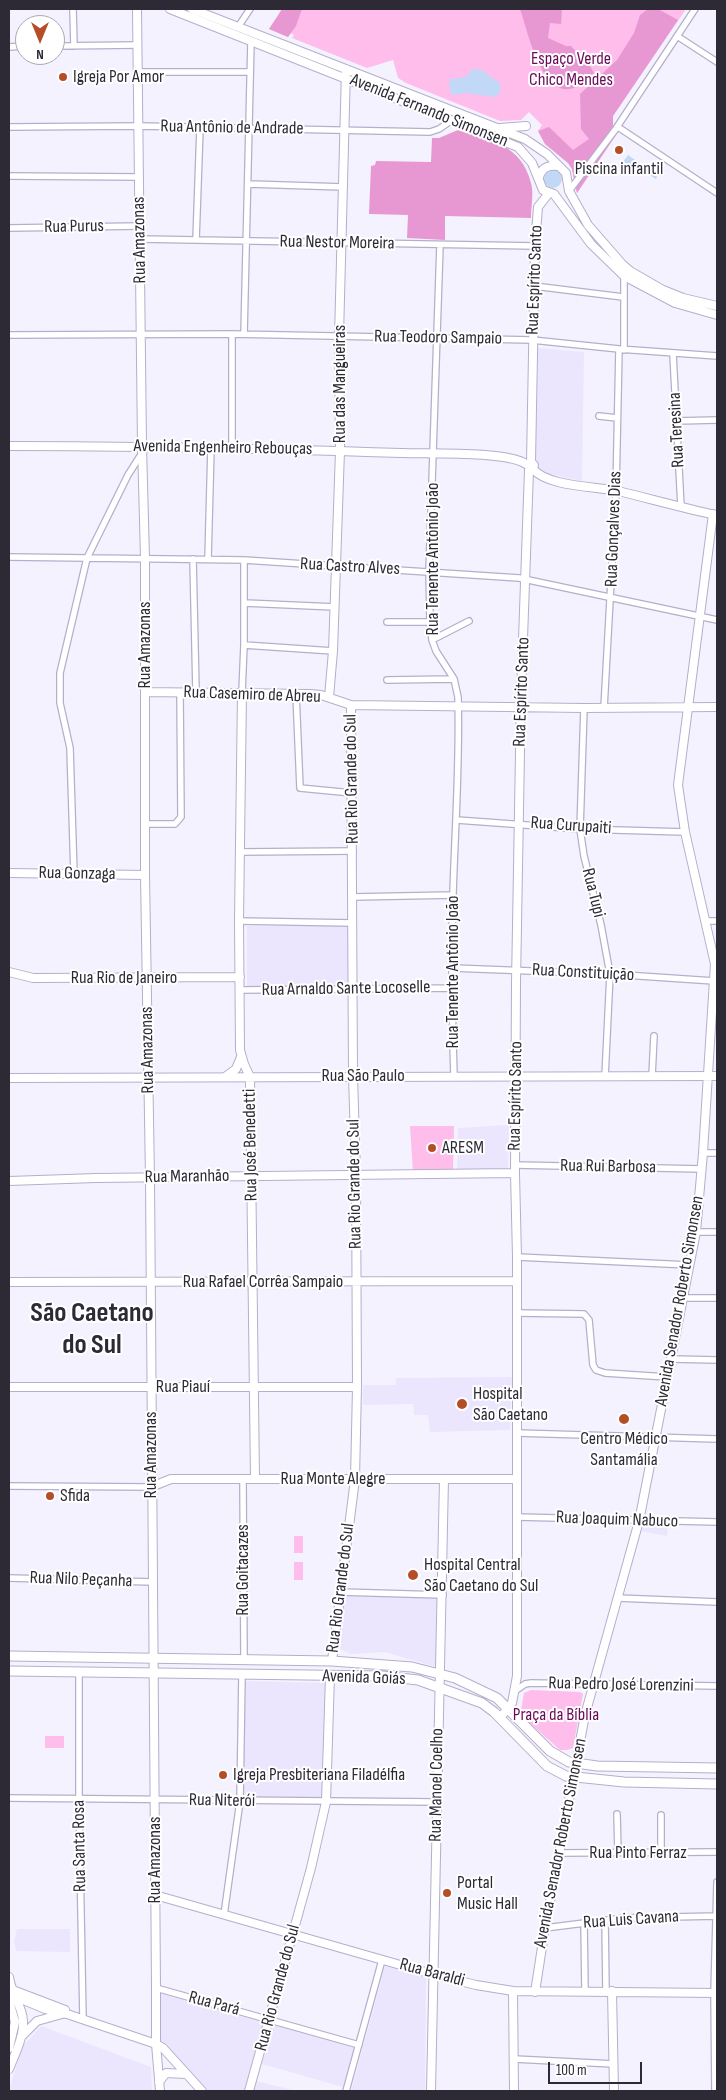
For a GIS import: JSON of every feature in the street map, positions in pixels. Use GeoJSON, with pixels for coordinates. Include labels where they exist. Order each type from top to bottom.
{"type":"FeatureCollection","features":[{"type":"Feature","properties":{"kind":"main road","name":"Avenida Goiás"},"geometry":{"type":"LineString","coordinates":[[9,1656],[390,1664],[439,1673],[489,1693],[509,1708],[560,1759],[576,1764],[597,1766],[717,1768]]}},
{"type":"Feature","properties":{"kind":"main road","name":"Avenida Goiás"},"geometry":{"type":"LineString","coordinates":[[9,1672],[242,1676],[396,1676],[440,1687],[482,1704],[500,1718],[547,1766],[572,1778],[624,1782],[717,1784]]}},
{"type":"Feature","properties":{"kind":"street"},"geometry":{"type":"LineString","coordinates":[[74,9],[74,46]]}},
{"type":"Feature","properties":{"kind":"street","name":"Rua Amazonas"},"geometry":{"type":"LineString","coordinates":[[138,9],[142,449],[145,558],[145,875],[150,1178],[156,2044],[160,2091]]}},
{"type":"Feature","properties":{"kind":"street","name":"Avenida Fernando Simonsen"},"geometry":{"type":"LineString","coordinates":[[170,9],[518,147],[527,155],[539,176],[543,190],[551,193],[591,244],[624,276],[675,303],[717,315]]}},
{"type":"Feature","properties":{"kind":"street","name":"Avenida Fernando Simonsen"},"geometry":{"type":"LineString","coordinates":[[192,9],[205,11],[238,27],[498,128],[533,144],[566,173],[569,191],[593,232],[625,266],[663,290],[683,298],[717,306]]}},
{"type":"Feature","properties":{"kind":"street"},"geometry":{"type":"LineString","coordinates":[[238,27],[250,9]]}},
{"type":"Feature","properties":{"kind":"street"},"geometry":{"type":"LineString","coordinates":[[569,191],[618,127],[695,9]]}},
{"type":"Feature","properties":{"kind":"street"},"geometry":{"type":"LineString","coordinates":[[677,36],[717,62]]}},
{"type":"Feature","properties":{"kind":"street"},"geometry":{"type":"LineString","coordinates":[[244,334],[251,41]]}},
{"type":"Feature","properties":{"kind":"street"},"geometry":{"type":"LineString","coordinates":[[65,46],[138,45]]}},
{"type":"Feature","properties":{"kind":"street","name":"Rua das Mangueiras"},"geometry":{"type":"LineString","coordinates":[[329,697],[337,566],[340,451],[339,336],[346,130],[346,70]]}},
{"type":"Feature","properties":{"kind":"street"},"geometry":{"type":"LineString","coordinates":[[138,72],[250,72]]}},
{"type":"Feature","properties":{"kind":"street","name":"Rua Antônio de Andrade"},"geometry":{"type":"LineString","coordinates":[[9,126],[138,126],[430,132],[439,129],[452,120]]}},
{"type":"Feature","properties":{"kind":"street"},"geometry":{"type":"LineString","coordinates":[[498,128],[526,126]]}},
{"type":"Feature","properties":{"kind":"street"},"geometry":{"type":"LineString","coordinates":[[618,127],[717,193]]}},
{"type":"Feature","properties":{"kind":"street"},"geometry":{"type":"LineString","coordinates":[[196,240],[200,128]]}},
{"type":"Feature","properties":{"kind":"street"},"geometry":{"type":"LineString","coordinates":[[539,176],[546,167],[558,166]]}},
{"type":"Feature","properties":{"kind":"street"},"geometry":{"type":"LineString","coordinates":[[9,176],[139,177]]}},
{"type":"Feature","properties":{"kind":"street"},"geometry":{"type":"LineString","coordinates":[[551,193],[562,190],[567,182]]}},
{"type":"Feature","properties":{"kind":"street"},"geometry":{"type":"LineString","coordinates":[[249,184],[344,187]]}},
{"type":"Feature","properties":{"kind":"street","name":"Rua Espírito Santo"},"geometry":{"type":"LineString","coordinates":[[500,1718],[509,1708],[515,1691],[517,1676],[518,1257],[515,1169],[521,708],[530,466],[535,246],[538,207],[551,193]]}},
{"type":"Feature","properties":{"kind":"street","name":"Rua Purus"},"geometry":{"type":"LineString","coordinates":[[9,228],[140,226]]}},
{"type":"Feature","properties":{"kind":"street","name":"Rua Nestor Moreira"},"geometry":{"type":"LineString","coordinates":[[140,239],[535,246]]}},
{"type":"Feature","properties":{"kind":"street","name":"Rua Tenente Antônio João"},"geometry":{"type":"LineString","coordinates":[[440,245],[429,571],[432,640],[436,652],[454,679],[458,708],[457,820],[452,968],[454,1076]]}},
{"type":"Feature","properties":{"kind":"street","name":"Rua Gonçalves Dias"},"geometry":{"type":"LineString","coordinates":[[604,708],[611,598],[617,418],[625,266]]}},
{"type":"Feature","properties":{"kind":"street"},"geometry":{"type":"LineString","coordinates":[[534,286],[623,297]]}},
{"type":"Feature","properties":{"kind":"street"},"geometry":{"type":"LineString","coordinates":[[232,334],[232,448]]}},
{"type":"Feature","properties":{"kind":"street","name":"Rua Teodoro Sampaio"},"geometry":{"type":"LineString","coordinates":[[9,335],[244,334],[532,340],[621,350],[717,356]]}},
{"type":"Feature","properties":{"kind":"street","name":"Rua Teresina"},"geometry":{"type":"LineString","coordinates":[[673,354],[681,506]]}},
{"type":"Feature","properties":{"kind":"street"},"geometry":{"type":"LineString","coordinates":[[598,416],[617,418]]}},
{"type":"Feature","properties":{"kind":"street"},"geometry":{"type":"LineString","coordinates":[[676,421],[717,420]]}},
{"type":"Feature","properties":{"kind":"street","name":"Avenida Engenheiro Rebouças"},"geometry":{"type":"LineString","coordinates":[[9,446],[142,449],[232,448],[509,458],[530,466],[540,475],[553,480],[616,491],[715,514]]}},
{"type":"Feature","properties":{"kind":"street"},"geometry":{"type":"LineString","coordinates":[[208,559],[211,448]]}},
{"type":"Feature","properties":{"kind":"street"},"geometry":{"type":"LineString","coordinates":[[74,874],[70,748],[60,704],[59,681],[87,558],[142,449]]}},
{"type":"Feature","properties":{"kind":"street","name":"Avenida Senador Roberto Simonsen"},"geometry":{"type":"LineString","coordinates":[[534,1992],[572,1778],[593,1683],[639,1520],[696,1232],[708,1076],[715,1013],[714,981],[716,964],[685,832],[678,785],[715,514]]}},
{"type":"Feature","properties":{"kind":"street","name":"Rua Castro Alves"},"geometry":{"type":"LineString","coordinates":[[9,557],[244,560],[526,578],[717,620]]}},
{"type":"Feature","properties":{"kind":"street"},"geometry":{"type":"LineString","coordinates":[[193,559],[196,691]]}},
{"type":"Feature","properties":{"kind":"street"},"geometry":{"type":"LineString","coordinates":[[242,692],[245,603],[244,560]]}},
{"type":"Feature","properties":{"kind":"street"},"geometry":{"type":"LineString","coordinates":[[245,603],[335,608]]}},
{"type":"Feature","properties":{"kind":"street"},"geometry":{"type":"LineString","coordinates":[[432,640],[469,621]]}},
{"type":"Feature","properties":{"kind":"street"},"geometry":{"type":"LineString","coordinates":[[387,622],[430,622]]}},
{"type":"Feature","properties":{"kind":"street"},"geometry":{"type":"LineString","coordinates":[[244,645],[333,651]]}},
{"type":"Feature","properties":{"kind":"street"},"geometry":{"type":"LineString","coordinates":[[387,680],[454,679]]}},
{"type":"Feature","properties":{"kind":"street","name":"Rua Casemiro de Abreu"},"geometry":{"type":"LineString","coordinates":[[145,692],[196,691],[296,694],[329,697],[351,705],[458,708],[717,706]]}},
{"type":"Feature","properties":{"kind":"street"},"geometry":{"type":"LineString","coordinates":[[146,824],[175,824],[181,817],[180,692]]}},
{"type":"Feature","properties":{"kind":"street","name":"Rua José Benedetti"},"geometry":{"type":"LineString","coordinates":[[242,692],[239,921],[241,1057],[250,1077],[255,1479]]}},
{"type":"Feature","properties":{"kind":"street"},"geometry":{"type":"LineString","coordinates":[[296,694],[300,788],[352,792]]}},
{"type":"Feature","properties":{"kind":"street","name":"Rua Rio Grande do Sul"},"geometry":{"type":"LineString","coordinates":[[332,1662],[355,1479],[357,1387],[351,705]]}},
{"type":"Feature","properties":{"kind":"street","name":"Rua Tupi"},"geometry":{"type":"LineString","coordinates":[[584,708],[580,829],[584,856],[601,925],[610,974],[605,1077]]}},
{"type":"Feature","properties":{"kind":"street","name":"Rua Curupaiti"},"geometry":{"type":"LineString","coordinates":[[457,820],[519,823],[580,829],[685,832]]}},
{"type":"Feature","properties":{"kind":"street"},"geometry":{"type":"LineString","coordinates":[[240,852],[353,851]]}},
{"type":"Feature","properties":{"kind":"street","name":"Rua Gonzaga"},"geometry":{"type":"LineString","coordinates":[[9,873],[145,875]]}},
{"type":"Feature","properties":{"kind":"street"},"geometry":{"type":"LineString","coordinates":[[353,897],[453,895]]}},
{"type":"Feature","properties":{"kind":"street"},"geometry":{"type":"LineString","coordinates":[[239,921],[353,923]]}},
{"type":"Feature","properties":{"kind":"street"},"geometry":{"type":"LineString","coordinates":[[706,921],[717,921]]}},
{"type":"Feature","properties":{"kind":"street","name":"Rua Constituição"},"geometry":{"type":"LineString","coordinates":[[452,968],[610,974],[714,981]]}},
{"type":"Feature","properties":{"kind":"street","name":"Rua Rio de Janeiro"},"geometry":{"type":"LineString","coordinates":[[9,972],[32,978],[240,977]]}},
{"type":"Feature","properties":{"kind":"street","name":"Rua Arnaldo Sante Locoselle"},"geometry":{"type":"LineString","coordinates":[[241,990],[452,988]]}},
{"type":"Feature","properties":{"kind":"street"},"geometry":{"type":"LineString","coordinates":[[652,1076],[654,1036]]}},
{"type":"Feature","properties":{"kind":"street"},"geometry":{"type":"LineString","coordinates":[[225,1077],[236,1069],[241,1057]]}},
{"type":"Feature","properties":{"kind":"street","name":"Rua São Paulo"},"geometry":{"type":"LineString","coordinates":[[9,1078],[353,1075],[717,1076]]}},
{"type":"Feature","properties":{"kind":"street"},"geometry":{"type":"LineString","coordinates":[[703,1153],[717,1153]]}},
{"type":"Feature","properties":{"kind":"street","name":"Rua Maranhão"},"geometry":{"type":"LineString","coordinates":[[9,1181],[356,1175],[515,1169]]}},
{"type":"Feature","properties":{"kind":"street","name":"Rua Rui Barbosa"},"geometry":{"type":"LineString","coordinates":[[515,1169],[702,1169]]}},
{"type":"Feature","properties":{"kind":"street"},"geometry":{"type":"LineString","coordinates":[[696,1232],[717,1232]]}},
{"type":"Feature","properties":{"kind":"street"},"geometry":{"type":"LineString","coordinates":[[518,1257],[688,1265]]}},
{"type":"Feature","properties":{"kind":"street","name":"Rua Rafael Corrêa Sampaio"},"geometry":{"type":"LineString","coordinates":[[9,1282],[517,1281]]}},
{"type":"Feature","properties":{"kind":"street"},"geometry":{"type":"LineString","coordinates":[[682,1298],[717,1298]]}},
{"type":"Feature","properties":{"kind":"street"},"geometry":{"type":"LineString","coordinates":[[517,1314],[584,1314],[589,1320],[593,1364],[596,1370],[605,1373],[667,1377]]}},
{"type":"Feature","properties":{"kind":"street"},"geometry":{"type":"LineString","coordinates":[[671,1359],[717,1360]]}},
{"type":"Feature","properties":{"kind":"street","name":"Rua Piauí"},"geometry":{"type":"LineString","coordinates":[[9,1387],[357,1387]]}},
{"type":"Feature","properties":{"kind":"street"},"geometry":{"type":"LineString","coordinates":[[517,1433],[717,1439]]}},
{"type":"Feature","properties":{"kind":"street","name":"Rua Monte Alegre"},"geometry":{"type":"LineString","coordinates":[[151,1487],[171,1479],[517,1479]]}},
{"type":"Feature","properties":{"kind":"street","name":"Rua Goitacazes"},"geometry":{"type":"LineString","coordinates":[[243,1479],[244,1660]]}},
{"type":"Feature","properties":{"kind":"street","name":"Rua Manoel Coelho"},"geometry":{"type":"LineString","coordinates":[[431,2091],[444,1479]]}},
{"type":"Feature","properties":{"kind":"street"},"geometry":{"type":"LineString","coordinates":[[9,1486],[151,1487]]}},
{"type":"Feature","properties":{"kind":"street","name":"Rua Joaquim Nabuco"},"geometry":{"type":"LineString","coordinates":[[517,1517],[717,1522]]}},
{"type":"Feature","properties":{"kind":"street","name":"Rua Nilo Peçanha"},"geometry":{"type":"LineString","coordinates":[[9,1578],[153,1582]]}},
{"type":"Feature","properties":{"kind":"street"},"geometry":{"type":"LineString","coordinates":[[340,1592],[443,1595]]}},
{"type":"Feature","properties":{"kind":"street"},"geometry":{"type":"LineString","coordinates":[[617,1598],[717,1602]]}},
{"type":"Feature","properties":{"kind":"street","name":"Rua Santa Rosa"},"geometry":{"type":"LineString","coordinates":[[79,1672],[83,2019]]}},
{"type":"Feature","properties":{"kind":"street"},"geometry":{"type":"LineString","coordinates":[[224,1915],[240,1801],[242,1676]]}},
{"type":"Feature","properties":{"kind":"street","name":"Rua Rio Grande do Sul"},"geometry":{"type":"LineString","coordinates":[[249,2091],[293,1934],[326,1802],[330,1676]]}},
{"type":"Feature","properties":{"kind":"street","name":"Rua Pedro José Lorenzini"},"geometry":{"type":"LineString","coordinates":[[517,1676],[525,1684]]}},
{"type":"Feature","properties":{"kind":"street","name":"Rua Pedro José Lorenzini"},"geometry":{"type":"LineString","coordinates":[[515,1691],[525,1684],[593,1683],[717,1686]]}},
{"type":"Feature","properties":{"kind":"street","name":"Rua Niterói"},"geometry":{"type":"LineString","coordinates":[[9,1798],[436,1802]]}},
{"type":"Feature","properties":{"kind":"street"},"geometry":{"type":"LineString","coordinates":[[617,1814],[618,1853]]}},
{"type":"Feature","properties":{"kind":"street"},"geometry":{"type":"LineString","coordinates":[[660,1815],[661,1853]]}},
{"type":"Feature","properties":{"kind":"street","name":"Rua Pinto Ferraz"},"geometry":{"type":"LineString","coordinates":[[559,1853],[717,1852]]}},
{"type":"Feature","properties":{"kind":"street"},"geometry":{"type":"LineString","coordinates":[[715,2091],[717,1882]]}},
{"type":"Feature","properties":{"kind":"street","name":"Rua Baraldi"},"geometry":{"type":"LineString","coordinates":[[155,1895],[476,1985],[513,1991],[534,1992],[716,1993]]}},
{"type":"Feature","properties":{"kind":"street","name":"Rua Luis Cavana"},"geometry":{"type":"LineString","coordinates":[[545,1928],[605,1920],[717,1916]]}},
{"type":"Feature","properties":{"kind":"street"},"geometry":{"type":"LineString","coordinates":[[605,1920],[614,2091]]}},
{"type":"Feature","properties":{"kind":"street"},"geometry":{"type":"LineString","coordinates":[[584,1923],[584,1991]]}},
{"type":"Feature","properties":{"kind":"street"},"geometry":{"type":"LineString","coordinates":[[346,2091],[382,1960]]}},
{"type":"Feature","properties":{"kind":"street"},"geometry":{"type":"LineString","coordinates":[[9,1977],[15,2028],[9,2069]]}},
{"type":"Feature","properties":{"kind":"street","name":"Rua Pará"},"geometry":{"type":"LineString","coordinates":[[156,1988],[359,2045]]}},
{"type":"Feature","properties":{"kind":"street"},"geometry":{"type":"LineString","coordinates":[[513,1991],[514,2091]]}},
{"type":"Feature","properties":{"kind":"street"},"geometry":{"type":"LineString","coordinates":[[12,1995],[56,2006],[65,2010],[67,2014]]}},
{"type":"Feature","properties":{"kind":"street"},"geometry":{"type":"LineString","coordinates":[[12,1995],[56,2006]]}},
{"type":"Feature","properties":{"kind":"street"},"geometry":{"type":"LineString","coordinates":[[12,1995],[45,2009],[83,2019],[156,2044],[163,2048],[202,2091]]}},
{"type":"Feature","properties":{"kind":"street"},"geometry":{"type":"LineString","coordinates":[[12,1995],[24,2019],[21,2037]]}},
{"type":"Feature","properties":{"kind":"street"},"geometry":{"type":"LineString","coordinates":[[9,2009],[14,2018]]}},
{"type":"Feature","properties":{"kind":"street"},"geometry":{"type":"LineString","coordinates":[[13,2045],[37,2021],[67,2014]]}},
{"type":"Feature","properties":{"kind":"street"},"geometry":{"type":"LineString","coordinates":[[514,2059],[614,2064]]}},
{"type":"Feature","properties":{"kind":"street"},"geometry":{"type":"LineString","coordinates":[[160,2082],[166,2073],[186,2074]]}},
{"type":"Feature","properties":{"kind":"shaded area"},"geometry":{"type":"Polygon","coordinates":[[[538,348],[584,352],[582,481],[549,474],[537,466],[535,462],[538,348]]]}},
{"type":"Feature","properties":{"kind":"shaded area"},"geometry":{"type":"Polygon","coordinates":[[[247,926],[350,926],[350,988],[247,988],[247,926]]]}},
{"type":"Feature","properties":{"kind":"shaded area"},"geometry":{"type":"Polygon","coordinates":[[[508,1125],[508,1170],[457,1172],[458,1128],[508,1125]]]}},
{"type":"Feature","properties":{"kind":"shaded area","name":"Hospital São Caetano"},"geometry":{"type":"Polygon","coordinates":[[[512,1377],[510,1430],[430,1432],[428,1415],[414,1415],[413,1404],[363,1405],[363,1385],[396,1385],[396,1378],[512,1377]]]}},
{"type":"Feature","properties":{"kind":"shaded area"},"geometry":{"type":"Polygon","coordinates":[[[645,1526],[668,1527],[667,1536],[641,1531],[645,1526]]]}},
{"type":"Feature","properties":{"kind":"shaded area"},"geometry":{"type":"Polygon","coordinates":[[[345,1596],[438,1598],[436,1667],[385,1652],[350,1654],[340,1649],[345,1596]]]}},
{"type":"Feature","properties":{"kind":"shaded area"},"geometry":{"type":"Polygon","coordinates":[[[246,1681],[326,1683],[324,1799],[243,1797],[246,1681]]]}},
{"type":"Feature","properties":{"kind":"shaded area"},"geometry":{"type":"Polygon","coordinates":[[[17,1929],[70,1929],[70,1952],[16,1951],[14,1941],[17,1929]]]}},
{"type":"Feature","properties":{"kind":"shaded area"},"geometry":{"type":"Polygon","coordinates":[[[385,1966],[426,1977],[425,2091],[351,2091],[385,1966]]]}},
{"type":"Feature","properties":{"kind":"shaded area"},"geometry":{"type":"Polygon","coordinates":[[[158,1993],[265,2023],[244,2091],[208,2091],[161,2044],[158,1993]]]}},
{"type":"Feature","properties":{"kind":"shaded area"},"geometry":{"type":"Polygon","coordinates":[[[273,2024],[354,2048],[343,2087],[262,2064],[273,2024]]]}},
{"type":"Feature","properties":{"kind":"shaded area"},"geometry":{"type":"Polygon","coordinates":[[[41,2026],[151,2067],[152,2091],[9,2091],[22,2047],[41,2026]]]}},
{"type":"Feature","properties":{"kind":"shaded area"},"geometry":{"type":"Polygon","coordinates":[[[256,2081],[297,2091],[253,2091],[256,2081]]]}},
{"type":"Feature","properties":{"kind":"green space"},"geometry":{"type":"Polygon","coordinates":[[[282,9],[302,9],[296,26],[288,37],[269,29],[282,9]]]}},
{"type":"Feature","properties":{"kind":"green space","name":"Espaço Verde Chico Mendes"},"geometry":{"type":"Polygon","coordinates":[[[283,9],[686,9],[613,116],[613,125],[618,132],[577,193],[572,169],[568,163],[545,144],[538,131],[542,125],[529,112],[521,120],[500,121],[406,83],[398,78],[393,60],[367,68],[292,38],[294,35],[291,33],[288,37],[269,29],[283,9]]]}},
{"type":"Feature","properties":{"kind":"green space"},"geometry":{"type":"Polygon","coordinates":[[[520,9],[562,9],[561,24],[550,23],[548,38],[566,46],[571,46],[580,56],[585,57],[594,73],[578,86],[564,89],[553,84],[536,57],[520,9]]]}},
{"type":"Feature","properties":{"kind":"green space"},"geometry":{"type":"Polygon","coordinates":[[[648,9],[658,9],[678,20],[613,116],[613,125],[618,132],[577,193],[572,169],[568,163],[545,144],[538,131],[549,127],[573,150],[589,139],[581,129],[580,94],[617,60],[634,33],[640,15],[648,9]]]}},
{"type":"Feature","properties":{"kind":"green space"},"geometry":{"type":"Polygon","coordinates":[[[458,130],[493,141],[512,152],[520,160],[532,187],[531,218],[445,216],[445,240],[407,238],[408,215],[369,214],[371,166],[375,165],[376,161],[431,162],[432,138],[439,138],[458,130]]]}},
{"type":"Feature","properties":{"kind":"green space","name":"ARESM"},"geometry":{"type":"Polygon","coordinates":[[[410,1126],[454,1126],[453,1170],[413,1172],[410,1126]]]}},
{"type":"Feature","properties":{"kind":"green space"},"geometry":{"type":"Polygon","coordinates":[[[294,1536],[303,1536],[303,1553],[294,1553],[294,1536]]]}},
{"type":"Feature","properties":{"kind":"green space"},"geometry":{"type":"Polygon","coordinates":[[[294,1562],[303,1562],[303,1580],[294,1580],[294,1562]]]}},
{"type":"Feature","properties":{"kind":"green space","name":"Praça da Bíblia"},"geometry":{"type":"Polygon","coordinates":[[[531,1690],[580,1692],[583,1694],[573,1748],[560,1750],[524,1718],[521,1710],[524,1693],[531,1690]]]}},
{"type":"Feature","properties":{"kind":"green space"},"geometry":{"type":"Polygon","coordinates":[[[45,1736],[64,1736],[64,1748],[45,1748],[45,1736]]]}},
{"type":"Feature","properties":{"kind":"water"},"geometry":{"type":"Polygon","coordinates":[[[480,69],[501,84],[499,94],[493,97],[466,93],[455,95],[451,93],[450,79],[466,77],[471,70],[480,69]]]}},
{"type":"Feature","properties":{"kind":"water"},"geometry":{"type":"Polygon","coordinates":[[[628,155],[641,164],[638,170],[623,162],[628,155]]]}},
{"type":"Feature","properties":{"kind":"water"},"geometry":{"type":"Polygon","coordinates":[[[656,165],[665,170],[656,179],[645,172],[650,166],[656,165]]]}},
{"type":"Feature","properties":{"kind":"water"},"geometry":{"type":"Polygon","coordinates":[[[553,170],[559,173],[562,179],[559,185],[553,188],[547,185],[544,179],[547,173],[553,170]]]}},
{"type":"Feature","properties":{"kind":"place","name":"Igreja Por Amor"},"geometry":{"type":"Point","coordinates":[63,77]}},
{"type":"Feature","properties":{"kind":"place","name":"Piscina infantil"},"geometry":{"type":"Point","coordinates":[619,150]}},
{"type":"Feature","properties":{"kind":"place","name":"ARESM"},"geometry":{"type":"Point","coordinates":[432,1148]}},
{"type":"Feature","properties":{"kind":"place","name":"Hospital São Caetano"},"geometry":{"type":"Point","coordinates":[462,1404]}},
{"type":"Feature","properties":{"kind":"place","name":"Centro Médico Santamália"},"geometry":{"type":"Point","coordinates":[624,1419]}},
{"type":"Feature","properties":{"kind":"place","name":"Sfida"},"geometry":{"type":"Point","coordinates":[50,1496]}},
{"type":"Feature","properties":{"kind":"place","name":"Hospital Central São Caetano do Sul"},"geometry":{"type":"Point","coordinates":[413,1575]}},
{"type":"Feature","properties":{"kind":"place","name":"Igreja Presbiteriana Filadélfia"},"geometry":{"type":"Point","coordinates":[223,1775]}},
{"type":"Feature","properties":{"kind":"place","name":"Portal Music Hall"},"geometry":{"type":"Point","coordinates":[447,1893]}},
{"type":"Feature","properties":{"kind":"district","name":"São Caetano do Sul"},"geometry":{"type":"Point","coordinates":[92,1330]}}]}
